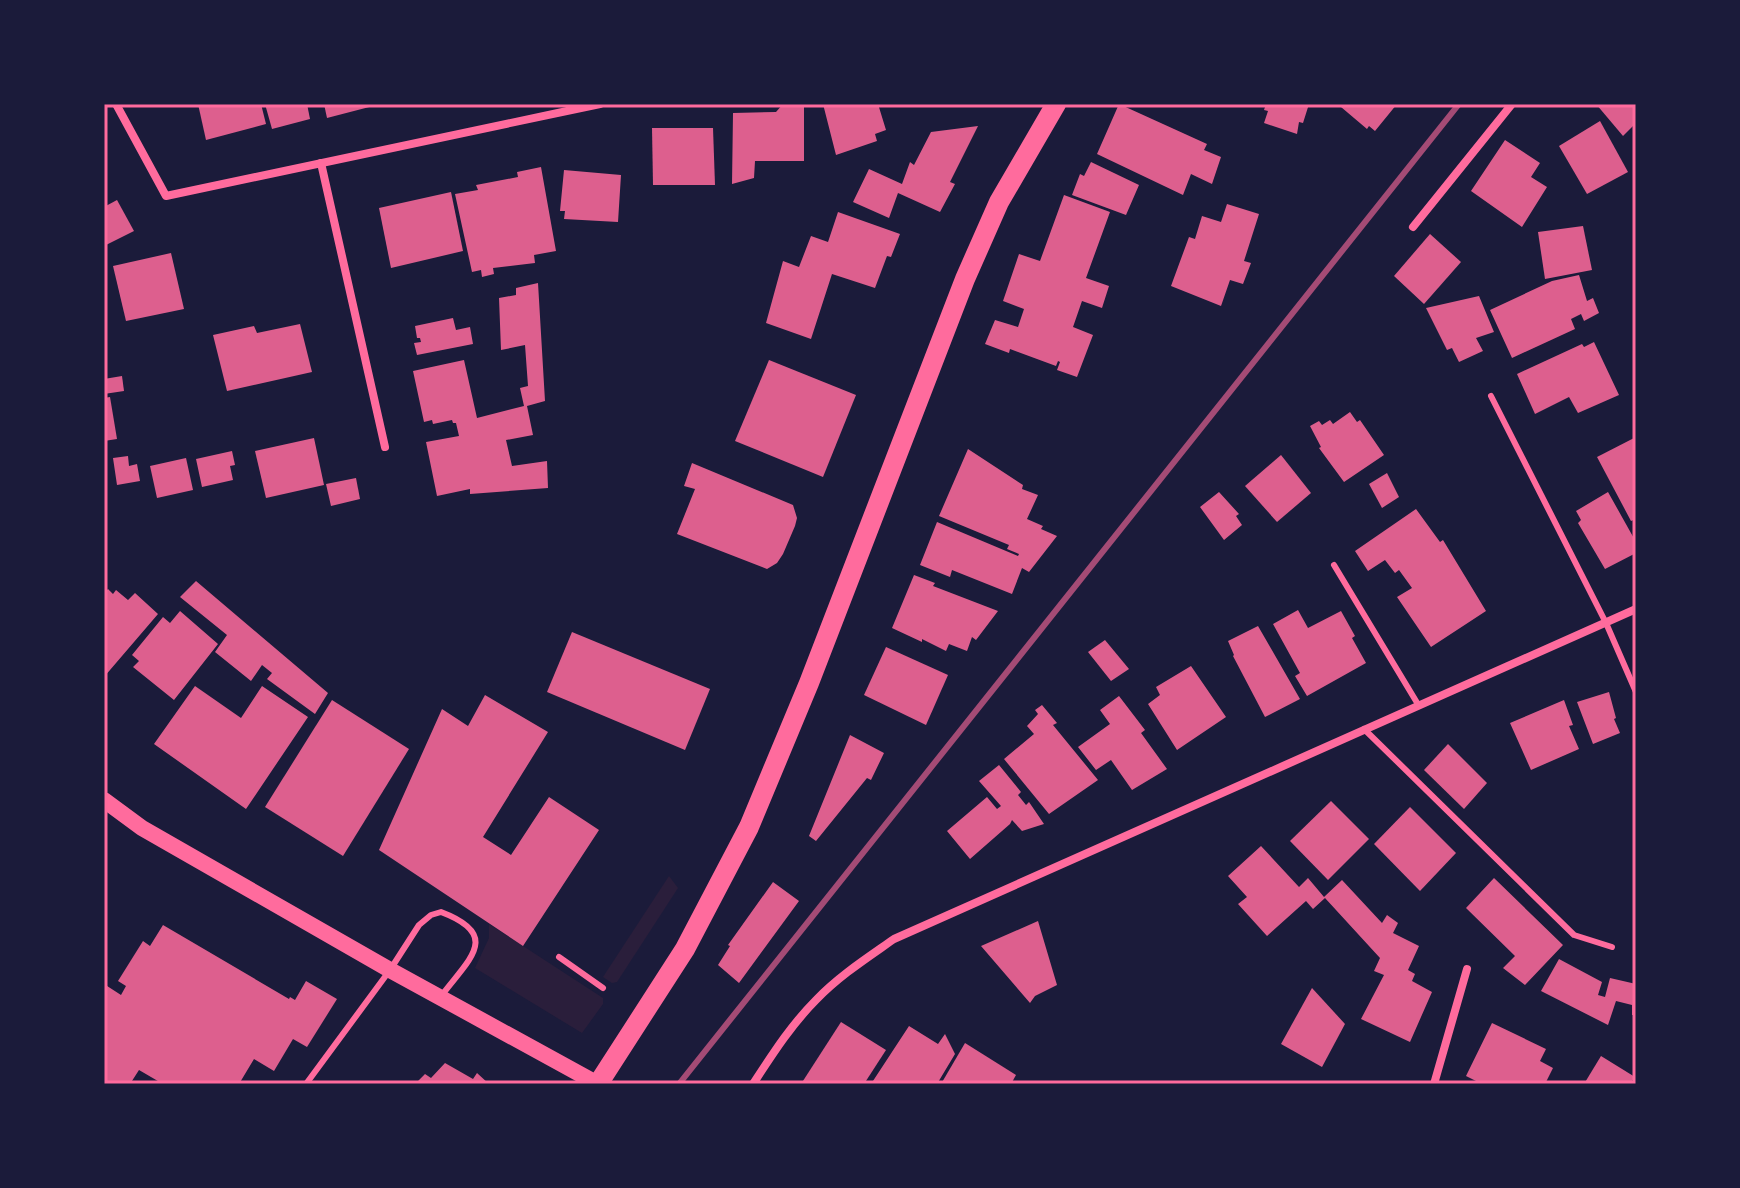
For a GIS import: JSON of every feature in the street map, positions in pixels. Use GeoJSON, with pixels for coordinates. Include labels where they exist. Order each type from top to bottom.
{"type":"FeatureCollection","features":[{"type":"Feature","properties":{"kind":"main road"},"geometry":{"type":"LineString","coordinates":[[104,800],[142,828],[390,970],[598,1084],[685,949],[749,827],[809,683],[965,279],[999,202],[1056,104]]}},
{"type":"Feature","properties":{"kind":"street"},"geometry":{"type":"LineString","coordinates":[[116,104],[166,196],[600,104]]}},
{"type":"Feature","properties":{"kind":"street"},"geometry":{"type":"LineString","coordinates":[[1413,227],[1512,104]]}},
{"type":"Feature","properties":{"kind":"street"},"geometry":{"type":"LineString","coordinates":[[321,163],[385,447]]}},
{"type":"Feature","properties":{"kind":"street"},"geometry":{"type":"LineString","coordinates":[[753,1084],[785,1035],[816,999],[894,939],[1636,609]]}},
{"type":"Feature","properties":{"kind":"street"},"geometry":{"type":"LineString","coordinates":[[1434,1084],[1467,969]]}},
{"type":"Feature","properties":{"kind":"lane"},"geometry":{"type":"LineString","coordinates":[[1491,396],[1606,623],[1636,692]]}},
{"type":"Feature","properties":{"kind":"lane"},"geometry":{"type":"LineString","coordinates":[[1334,565],[1419,706]]}},
{"type":"Feature","properties":{"kind":"lane"},"geometry":{"type":"LineString","coordinates":[[1364,729],[1574,935],[1612,947]]}},
{"type":"Feature","properties":{"kind":"lane"},"geometry":{"type":"LineString","coordinates":[[306,1084],[390,970],[419,925],[431,915],[441,912],[471,927],[476,949],[440,998]]}},
{"type":"Feature","properties":{"kind":"lane"},"geometry":{"type":"LineString","coordinates":[[559,957],[603,988]]}},
{"type":"Feature","properties":{"kind":"shaded area"},"geometry":{"type":"Polygon","coordinates":[[[669,876],[678,888],[617,982],[612,983],[603,977],[669,876]]]}},
{"type":"Feature","properties":{"kind":"shaded area"},"geometry":{"type":"Polygon","coordinates":[[[489,924],[603,998],[603,1004],[582,1033],[475,968],[489,938],[489,924]]]}},
{"type":"Feature","properties":{"kind":"building"},"geometry":{"type":"Polygon","coordinates":[[[198,104],[261,104],[266,124],[206,140],[198,104]]]}},
{"type":"Feature","properties":{"kind":"building"},"geometry":{"type":"Polygon","coordinates":[[[265,104],[307,104],[310,119],[272,129],[265,104]]]}},
{"type":"Feature","properties":{"kind":"building"},"geometry":{"type":"Polygon","coordinates":[[[324,104],[377,104],[377,105],[327,118],[324,104]]]}},
{"type":"Feature","properties":{"kind":"building"},"geometry":{"type":"Polygon","coordinates":[[[783,104],[804,106],[804,161],[755,161],[754,178],[732,184],[733,113],[776,112],[783,104]]]}},
{"type":"Feature","properties":{"kind":"building"},"geometry":{"type":"Polygon","coordinates":[[[823,104],[878,104],[886,130],[875,134],[877,141],[836,155],[823,104]]]}},
{"type":"Feature","properties":{"kind":"building"},"geometry":{"type":"Polygon","coordinates":[[[1119,104],[1207,144],[1204,150],[1221,157],[1212,184],[1191,174],[1183,195],[1097,154],[1119,104]]]}},
{"type":"Feature","properties":{"kind":"building"},"geometry":{"type":"Polygon","coordinates":[[[1266,104],[1309,104],[1303,123],[1299,122],[1297,134],[1264,123],[1268,111],[1264,110],[1266,104]]]}},
{"type":"Feature","properties":{"kind":"building"},"geometry":{"type":"Polygon","coordinates":[[[1344,104],[1397,104],[1375,131],[1369,126],[1367,129],[1341,107],[1344,104]]]}},
{"type":"Feature","properties":{"kind":"building"},"geometry":{"type":"Polygon","coordinates":[[[1596,104],[1636,104],[1636,123],[1623,136],[1596,104]]]}},
{"type":"Feature","properties":{"kind":"building"},"geometry":{"type":"Polygon","coordinates":[[[1600,121],[1628,172],[1587,194],[1559,146],[1600,121]]]}},
{"type":"Feature","properties":{"kind":"building"},"geometry":{"type":"Polygon","coordinates":[[[978,126],[950,182],[955,184],[940,212],[898,193],[889,218],[853,202],[869,169],[902,184],[910,162],[914,165],[931,132],[978,126]]]}},
{"type":"Feature","properties":{"kind":"building"},"geometry":{"type":"Polygon","coordinates":[[[652,128],[713,128],[715,185],[653,185],[652,128]]]}},
{"type":"Feature","properties":{"kind":"building"},"geometry":{"type":"Polygon","coordinates":[[[1505,140],[1540,163],[1531,177],[1547,187],[1522,227],[1471,191],[1505,140]]]}},
{"type":"Feature","properties":{"kind":"building"},"geometry":{"type":"Polygon","coordinates":[[[1091,162],[1139,185],[1126,215],[1072,195],[1080,174],[1084,176],[1091,162]]]}},
{"type":"Feature","properties":{"kind":"building"},"geometry":{"type":"Polygon","coordinates":[[[541,167],[556,251],[534,255],[535,263],[493,268],[494,274],[482,277],[481,270],[472,272],[455,194],[478,190],[476,185],[518,177],[517,172],[541,167]]]}},
{"type":"Feature","properties":{"kind":"building"},"geometry":{"type":"Polygon","coordinates":[[[564,170],[621,175],[618,222],[564,219],[565,211],[560,211],[564,170]]]}},
{"type":"Feature","properties":{"kind":"building"},"geometry":{"type":"Polygon","coordinates":[[[451,192],[463,251],[391,268],[379,208],[451,192]]]}},
{"type":"Feature","properties":{"kind":"building"},"geometry":{"type":"Polygon","coordinates":[[[1064,195],[1110,212],[1086,278],[1109,286],[1102,308],[1082,301],[1073,327],[1093,335],[1077,377],[1057,370],[1058,361],[1056,366],[1010,349],[1009,353],[985,344],[995,320],[1018,327],[1024,309],[1003,301],[1019,254],[1040,261],[1064,195]]]}},
{"type":"Feature","properties":{"kind":"building"},"geometry":{"type":"Polygon","coordinates":[[[117,200],[134,231],[104,246],[104,207],[117,200]]]}},
{"type":"Feature","properties":{"kind":"building"},"geometry":{"type":"Polygon","coordinates":[[[1227,204],[1259,214],[1244,261],[1251,263],[1243,284],[1230,280],[1221,306],[1171,286],[1189,237],[1195,239],[1202,216],[1221,222],[1227,204]]]}},
{"type":"Feature","properties":{"kind":"building"},"geometry":{"type":"Polygon","coordinates":[[[838,212],[900,234],[891,257],[887,256],[875,288],[832,274],[811,339],[766,323],[783,261],[799,267],[811,236],[828,242],[838,212]]]}},
{"type":"Feature","properties":{"kind":"building"},"geometry":{"type":"Polygon","coordinates":[[[1583,226],[1592,270],[1545,279],[1538,232],[1583,226]]]}},
{"type":"Feature","properties":{"kind":"building"},"geometry":{"type":"Polygon","coordinates":[[[1430,234],[1461,262],[1424,304],[1394,276],[1430,234]]]}},
{"type":"Feature","properties":{"kind":"building"},"geometry":{"type":"Polygon","coordinates":[[[171,253],[184,309],[126,321],[113,266],[171,253]]]}},
{"type":"Feature","properties":{"kind":"building"},"geometry":{"type":"Polygon","coordinates":[[[1579,275],[1587,301],[1593,298],[1599,313],[1584,321],[1581,314],[1571,319],[1575,329],[1512,358],[1490,310],[1552,281],[1579,275]]]}},
{"type":"Feature","properties":{"kind":"building"},"geometry":{"type":"Polygon","coordinates":[[[538,283],[545,401],[527,406],[533,435],[506,440],[512,466],[547,461],[548,488],[470,494],[470,489],[437,496],[426,442],[459,436],[456,423],[452,420],[433,424],[432,420],[424,422],[413,371],[464,360],[477,418],[524,406],[520,388],[528,386],[525,345],[501,350],[499,298],[516,295],[516,288],[538,283]]]}},
{"type":"Feature","properties":{"kind":"building"},"geometry":{"type":"Polygon","coordinates":[[[1479,296],[1494,332],[1476,338],[1483,351],[1459,362],[1452,348],[1447,350],[1426,308],[1479,296]]]}},
{"type":"Feature","properties":{"kind":"building"},"geometry":{"type":"Polygon","coordinates":[[[453,318],[456,330],[470,327],[473,344],[417,355],[414,343],[421,342],[415,326],[453,318]]]}},
{"type":"Feature","properties":{"kind":"building"},"geometry":{"type":"Polygon","coordinates":[[[300,324],[312,372],[227,391],[213,335],[254,326],[257,333],[300,324]]]}},
{"type":"Feature","properties":{"kind":"building"},"geometry":{"type":"Polygon","coordinates":[[[1594,342],[1619,395],[1578,413],[1569,397],[1535,414],[1517,374],[1582,344],[1584,347],[1594,342]]]}},
{"type":"Feature","properties":{"kind":"building"},"geometry":{"type":"Polygon","coordinates":[[[769,360],[856,395],[823,477],[735,441],[769,360]]]}},
{"type":"Feature","properties":{"kind":"building"},"geometry":{"type":"Polygon","coordinates":[[[122,376],[124,391],[104,394],[104,379],[122,376]]]}},
{"type":"Feature","properties":{"kind":"building"},"geometry":{"type":"Polygon","coordinates":[[[110,397],[117,439],[104,441],[104,398],[110,397]]]}},
{"type":"Feature","properties":{"kind":"building"},"geometry":{"type":"Polygon","coordinates":[[[1350,412],[1357,422],[1360,420],[1384,455],[1344,482],[1319,448],[1310,426],[1319,421],[1322,425],[1330,420],[1333,424],[1350,412]]]}},
{"type":"Feature","properties":{"kind":"building"},"geometry":{"type":"Polygon","coordinates":[[[1636,437],[1636,519],[1631,521],[1597,457],[1636,437]]]}},
{"type":"Feature","properties":{"kind":"building"},"geometry":{"type":"Polygon","coordinates":[[[314,438],[324,485],[266,498],[255,451],[314,438]]]}},
{"type":"Feature","properties":{"kind":"building"},"geometry":{"type":"Polygon","coordinates":[[[968,449],[1023,485],[1022,489],[1038,495],[1027,519],[1057,536],[1029,572],[1022,568],[1012,594],[952,570],[950,577],[920,565],[937,522],[1019,554],[1007,549],[1009,545],[939,516],[968,449]]]}},
{"type":"Feature","properties":{"kind":"building"},"geometry":{"type":"Polygon","coordinates":[[[232,451],[235,465],[230,466],[233,480],[202,487],[196,459],[232,451]]]}},
{"type":"Feature","properties":{"kind":"building"},"geometry":{"type":"Polygon","coordinates":[[[1281,455],[1311,493],[1277,522],[1245,486],[1281,455]]]}},
{"type":"Feature","properties":{"kind":"building"},"geometry":{"type":"Polygon","coordinates":[[[128,456],[129,466],[137,464],[140,481],[117,485],[113,458],[128,456]]]}},
{"type":"Feature","properties":{"kind":"building"},"geometry":{"type":"Polygon","coordinates":[[[186,458],[193,490],[157,498],[150,466],[186,458]]]}},
{"type":"Feature","properties":{"kind":"building"},"geometry":{"type":"Polygon","coordinates":[[[692,463],[793,505],[797,518],[795,526],[777,563],[767,569],[677,534],[695,489],[684,486],[692,463]]]}},
{"type":"Feature","properties":{"kind":"building"},"geometry":{"type":"Polygon","coordinates":[[[1387,473],[1399,497],[1382,508],[1369,484],[1387,473]]]}},
{"type":"Feature","properties":{"kind":"building"},"geometry":{"type":"Polygon","coordinates":[[[356,478],[360,499],[331,506],[326,484],[356,478]]]}},
{"type":"Feature","properties":{"kind":"building"},"geometry":{"type":"Polygon","coordinates":[[[1219,492],[1239,514],[1236,516],[1242,525],[1224,540],[1200,507],[1219,492]]]}},
{"type":"Feature","properties":{"kind":"building"},"geometry":{"type":"Polygon","coordinates":[[[1608,492],[1636,542],[1636,553],[1605,569],[1578,523],[1581,520],[1576,511],[1608,492]]]}},
{"type":"Feature","properties":{"kind":"building"},"geometry":{"type":"Polygon","coordinates":[[[1416,509],[1440,542],[1443,540],[1486,611],[1431,647],[1397,597],[1412,588],[1399,570],[1395,573],[1385,560],[1368,571],[1355,551],[1416,509]]]}},
{"type":"Feature","properties":{"kind":"building"},"geometry":{"type":"Polygon","coordinates":[[[914,575],[935,583],[933,586],[998,611],[976,640],[972,637],[967,651],[949,644],[946,651],[892,628],[914,575]]]}},
{"type":"Feature","properties":{"kind":"building"},"geometry":{"type":"Polygon","coordinates":[[[196,581],[328,693],[315,714],[267,679],[272,673],[262,665],[251,681],[215,652],[227,635],[180,597],[196,581]]]}},
{"type":"Feature","properties":{"kind":"building"},"geometry":{"type":"Polygon","coordinates":[[[108,589],[113,594],[116,590],[128,600],[135,593],[158,614],[104,677],[104,594],[108,589]]]}},
{"type":"Feature","properties":{"kind":"building"},"geometry":{"type":"Polygon","coordinates":[[[1298,610],[1308,628],[1341,611],[1366,663],[1307,696],[1295,676],[1300,673],[1273,624],[1298,610]]]}},
{"type":"Feature","properties":{"kind":"building"},"geometry":{"type":"Polygon","coordinates":[[[180,611],[218,644],[174,700],[133,667],[139,661],[132,655],[163,617],[170,623],[180,611]]]}},
{"type":"Feature","properties":{"kind":"building"},"geometry":{"type":"Polygon","coordinates":[[[1258,626],[1300,699],[1265,717],[1228,641],[1258,626]]]}},
{"type":"Feature","properties":{"kind":"building"},"geometry":{"type":"Polygon","coordinates":[[[572,632],[710,689],[685,750],[547,692],[572,632]]]}},
{"type":"Feature","properties":{"kind":"building"},"geometry":{"type":"Polygon","coordinates":[[[1105,640],[1129,669],[1111,681],[1088,652],[1105,640]]]}},
{"type":"Feature","properties":{"kind":"building"},"geometry":{"type":"Polygon","coordinates":[[[886,647],[948,675],[926,725],[864,695],[886,647]]]}},
{"type":"Feature","properties":{"kind":"building"},"geometry":{"type":"Polygon","coordinates":[[[1191,666],[1226,717],[1177,750],[1148,704],[1160,695],[1156,687],[1191,666]]]}},
{"type":"Feature","properties":{"kind":"building"},"geometry":{"type":"Polygon","coordinates":[[[195,686],[241,718],[262,686],[308,717],[246,809],[154,744],[195,686]]]}},
{"type":"Feature","properties":{"kind":"building"},"geometry":{"type":"Polygon","coordinates":[[[1609,692],[1620,733],[1593,744],[1577,702],[1609,692]]]}},
{"type":"Feature","properties":{"kind":"building"},"geometry":{"type":"Polygon","coordinates":[[[485,695],[548,732],[483,837],[511,855],[549,797],[599,830],[523,946],[379,850],[442,709],[468,726],[485,695]]]}},
{"type":"Feature","properties":{"kind":"building"},"geometry":{"type":"Polygon","coordinates":[[[1119,696],[1145,730],[1141,733],[1167,769],[1132,790],[1111,760],[1096,770],[1078,747],[1110,724],[1100,710],[1119,696]]]}},
{"type":"Feature","properties":{"kind":"building"},"geometry":{"type":"Polygon","coordinates":[[[332,700],[409,749],[343,856],[265,807],[332,700]]]}},
{"type":"Feature","properties":{"kind":"building"},"geometry":{"type":"Polygon","coordinates":[[[1564,700],[1573,725],[1569,726],[1579,749],[1531,770],[1510,723],[1564,700]]]}},
{"type":"Feature","properties":{"kind":"building"},"geometry":{"type":"Polygon","coordinates":[[[1042,705],[1057,723],[1053,725],[1098,780],[1049,814],[1004,759],[1034,734],[1027,726],[1038,714],[1035,710],[1042,705]]]}},
{"type":"Feature","properties":{"kind":"building"},"geometry":{"type":"Polygon","coordinates":[[[850,735],[884,753],[871,780],[867,778],[816,841],[809,836],[850,735]]]}},
{"type":"Feature","properties":{"kind":"building"},"geometry":{"type":"Polygon","coordinates":[[[1448,744],[1487,783],[1464,809],[1424,770],[1448,744]]]}},
{"type":"Feature","properties":{"kind":"building"},"geometry":{"type":"Polygon","coordinates":[[[999,765],[1021,792],[1018,795],[1026,805],[1029,802],[1044,824],[1022,831],[1012,820],[970,859],[947,831],[987,797],[997,809],[1001,806],[979,781],[999,765]]]}},
{"type":"Feature","properties":{"kind":"building"},"geometry":{"type":"Polygon","coordinates":[[[1331,801],[1369,839],[1328,880],[1290,841],[1331,801]]]}},
{"type":"Feature","properties":{"kind":"building"},"geometry":{"type":"Polygon","coordinates":[[[1410,807],[1456,853],[1420,891],[1374,844],[1410,807]]]}},
{"type":"Feature","properties":{"kind":"building"},"geometry":{"type":"Polygon","coordinates":[[[1261,846],[1299,887],[1308,878],[1324,897],[1342,880],[1382,923],[1387,915],[1398,923],[1393,933],[1419,946],[1408,970],[1415,974],[1412,981],[1432,992],[1410,1042],[1361,1019],[1384,975],[1374,971],[1380,958],[1325,898],[1313,909],[1306,901],[1267,936],[1238,904],[1247,897],[1228,876],[1261,846]]]}},
{"type":"Feature","properties":{"kind":"building"},"geometry":{"type":"Polygon","coordinates":[[[1494,878],[1563,945],[1525,985],[1503,968],[1515,956],[1466,908],[1494,878]]]}},
{"type":"Feature","properties":{"kind":"building"},"geometry":{"type":"Polygon","coordinates":[[[773,882],[799,901],[739,983],[718,965],[728,945],[773,882]]]}},
{"type":"Feature","properties":{"kind":"building"},"geometry":{"type":"Polygon","coordinates":[[[1038,921],[1057,985],[1035,996],[1030,1003],[981,946],[1038,921]]]}},
{"type":"Feature","properties":{"kind":"building"},"geometry":{"type":"Polygon","coordinates":[[[163,925],[289,999],[295,1000],[306,981],[337,999],[307,1047],[293,1039],[274,1071],[254,1059],[239,1084],[163,1084],[139,1070],[130,1084],[104,1084],[104,984],[121,995],[126,986],[118,981],[143,941],[150,946],[163,925]]]}},
{"type":"Feature","properties":{"kind":"building"},"geometry":{"type":"Polygon","coordinates":[[[1559,959],[1602,982],[1598,995],[1605,997],[1610,978],[1636,984],[1636,1015],[1632,1015],[1632,1005],[1616,1001],[1608,1025],[1541,991],[1559,959]]]}},
{"type":"Feature","properties":{"kind":"building"},"geometry":{"type":"Polygon","coordinates":[[[1312,988],[1345,1024],[1322,1067],[1281,1044],[1312,988]]]}},
{"type":"Feature","properties":{"kind":"building"},"geometry":{"type":"Polygon","coordinates":[[[841,1022],[886,1050],[864,1084],[801,1084],[841,1022]]]}},
{"type":"Feature","properties":{"kind":"building"},"geometry":{"type":"Polygon","coordinates":[[[1492,1023],[1546,1049],[1540,1061],[1553,1068],[1545,1084],[1482,1084],[1466,1076],[1492,1023]]]}},
{"type":"Feature","properties":{"kind":"building"},"geometry":{"type":"Polygon","coordinates":[[[909,1026],[938,1044],[945,1034],[955,1054],[937,1084],[871,1084],[909,1026]]]}},
{"type":"Feature","properties":{"kind":"building"},"geometry":{"type":"Polygon","coordinates":[[[965,1043],[1016,1075],[1011,1084],[941,1084],[965,1043]]]}},
{"type":"Feature","properties":{"kind":"building"},"geometry":{"type":"Polygon","coordinates":[[[1601,1056],[1635,1077],[1630,1084],[1584,1084],[1601,1056]]]}},
{"type":"Feature","properties":{"kind":"building"},"geometry":{"type":"Polygon","coordinates":[[[445,1063],[473,1079],[477,1073],[489,1084],[415,1084],[425,1074],[431,1078],[445,1063]]]}},
{"type":"Feature","properties":{"kind":"railway"},"geometry":{"type":"LineString","coordinates":[[679,1084],[1459,104]]}}]}
